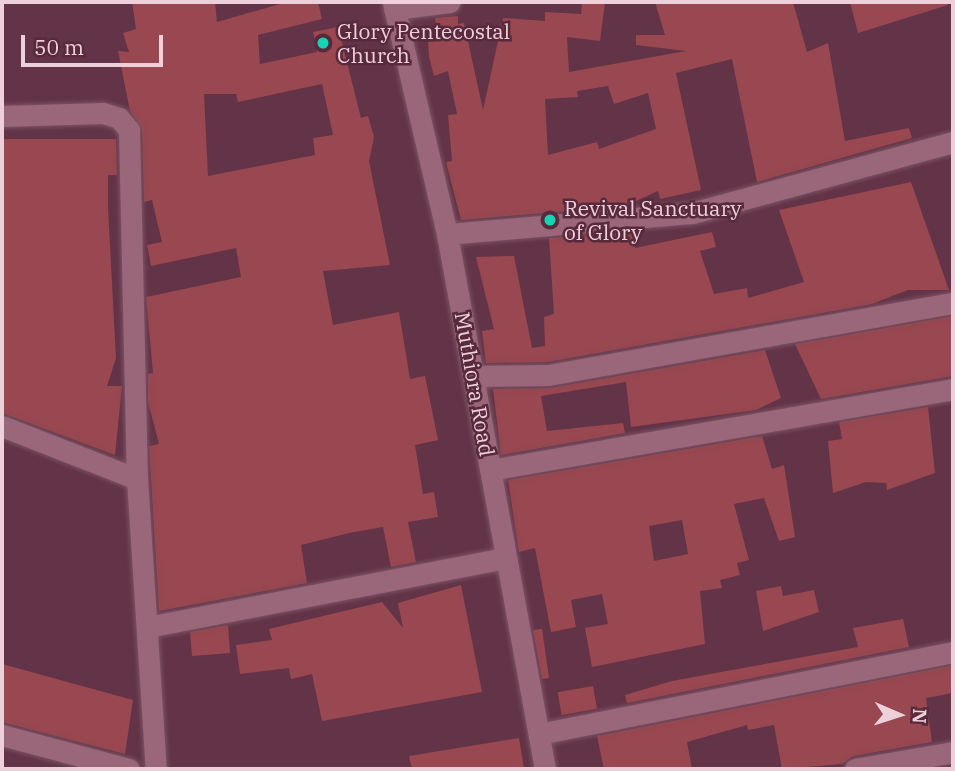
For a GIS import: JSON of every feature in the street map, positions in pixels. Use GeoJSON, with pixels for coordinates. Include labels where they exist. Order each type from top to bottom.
{"type":"FeatureCollection","features":[{"type":"Feature","properties":{"kind":"street"},"geometry":{"type":"LineString","coordinates":[[393,5],[450,2]]}},
{"type":"Feature","properties":{"kind":"street","name":"Muthiora Road"},"geometry":{"type":"LineString","coordinates":[[393,5],[447,234],[475,376],[504,558],[545,769]]}},
{"type":"Feature","properties":{"kind":"street"},"geometry":{"type":"LineString","coordinates":[[2,116],[103,113],[129,130],[136,479],[156,769]]}},
{"type":"Feature","properties":{"kind":"street"},"geometry":{"type":"LineString","coordinates":[[447,234],[692,213],[953,142]]}},
{"type":"Feature","properties":{"kind":"street"},"geometry":{"type":"LineString","coordinates":[[475,376],[548,375],[953,303]]}},
{"type":"Feature","properties":{"kind":"street"},"geometry":{"type":"LineString","coordinates":[[490,470],[953,389]]}},
{"type":"Feature","properties":{"kind":"street"},"geometry":{"type":"LineString","coordinates":[[2,426],[136,479]]}},
{"type":"Feature","properties":{"kind":"street"},"geometry":{"type":"LineString","coordinates":[[148,627],[504,558]]}},
{"type":"Feature","properties":{"kind":"street"},"geometry":{"type":"LineString","coordinates":[[539,734],[953,652]]}},
{"type":"Feature","properties":{"kind":"street"},"geometry":{"type":"LineString","coordinates":[[2,735],[128,769]]}},
{"type":"Feature","properties":{"kind":"street"},"geometry":{"type":"LineString","coordinates":[[855,769],[953,752]]}},
{"type":"Feature","properties":{"kind":"building"},"geometry":{"type":"Polygon","coordinates":[[[132,2],[215,2],[217,22],[287,2],[318,2],[322,19],[258,35],[260,64],[317,52],[313,32],[338,27],[361,118],[368,116],[374,137],[369,161],[390,265],[323,271],[333,325],[399,312],[410,379],[425,376],[438,440],[415,445],[423,494],[434,492],[438,517],[408,522],[416,562],[391,567],[383,527],[349,533],[301,545],[307,583],[159,611],[149,446],[159,444],[148,402],[148,374],[153,373],[146,297],[241,277],[236,248],[151,266],[147,245],[162,242],[152,200],[144,202],[142,130],[130,111],[118,51],[129,52],[123,33],[136,29],[132,2]],[[322,84],[238,102],[236,94],[204,94],[208,176],[315,155],[313,138],[333,135],[322,84]]]}},
{"type":"Feature","properties":{"kind":"building"},"geometry":{"type":"Polygon","coordinates":[[[582,2],[605,2],[600,41],[567,37],[569,72],[686,51],[636,45],[636,35],[665,35],[655,2],[793,2],[807,52],[828,43],[845,141],[909,128],[912,138],[757,182],[732,59],[676,73],[701,190],[660,199],[658,191],[625,206],[461,220],[446,162],[452,161],[448,115],[457,114],[448,71],[434,76],[429,57],[428,42],[437,41],[435,18],[458,16],[458,24],[464,23],[483,110],[503,18],[545,21],[545,12],[581,14],[582,2]],[[608,86],[577,91],[578,97],[545,99],[548,155],[597,142],[599,149],[656,129],[648,93],[614,104],[608,86]]]}},
{"type":"Feature","properties":{"kind":"building"},"geometry":{"type":"Polygon","coordinates":[[[850,2],[947,2],[948,5],[858,33],[850,2]]]}},
{"type":"Feature","properties":{"kind":"building"},"geometry":{"type":"Polygon","coordinates":[[[2,139],[116,139],[117,175],[108,175],[108,208],[116,358],[107,386],[122,386],[115,455],[2,413],[2,139]]]}},
{"type":"Feature","properties":{"kind":"building"},"geometry":{"type":"Polygon","coordinates":[[[911,182],[949,290],[908,290],[872,304],[547,362],[486,363],[482,331],[494,329],[476,257],[514,256],[532,348],[545,346],[544,317],[554,314],[549,238],[634,233],[635,248],[712,232],[716,247],[700,251],[714,294],[747,288],[748,298],[804,282],[779,210],[911,182]]]}},
{"type":"Feature","properties":{"kind":"building"},"geometry":{"type":"Polygon","coordinates":[[[953,316],[953,376],[821,399],[795,344],[953,316]]]}},
{"type":"Feature","properties":{"kind":"building"},"geometry":{"type":"Polygon","coordinates":[[[765,350],[781,398],[756,410],[631,427],[626,382],[541,396],[547,431],[623,423],[625,433],[501,455],[493,389],[550,388],[765,350]]]}},
{"type":"Feature","properties":{"kind":"building"},"geometry":{"type":"Polygon","coordinates":[[[928,407],[935,473],[887,490],[886,483],[866,482],[833,493],[828,441],[842,439],[839,422],[928,407]]]}},
{"type":"Feature","properties":{"kind":"building"},"geometry":{"type":"Polygon","coordinates":[[[762,436],[772,469],[784,465],[795,537],[779,541],[764,498],[734,504],[749,560],[737,563],[740,575],[720,580],[722,588],[700,591],[705,644],[592,667],[585,628],[608,624],[602,594],[571,600],[576,627],[551,632],[535,548],[519,552],[508,480],[762,436]],[[682,520],[649,526],[654,561],[688,554],[682,520]]]}},
{"type":"Feature","properties":{"kind":"building"},"geometry":{"type":"Polygon","coordinates":[[[461,585],[482,692],[322,721],[312,674],[291,679],[289,668],[240,674],[236,645],[272,640],[269,629],[382,602],[403,628],[398,603],[461,585]]]}},
{"type":"Feature","properties":{"kind":"building"},"geometry":{"type":"Polygon","coordinates":[[[781,586],[783,596],[814,590],[819,612],[763,631],[756,591],[781,586]]]}},
{"type":"Feature","properties":{"kind":"building"},"geometry":{"type":"Polygon","coordinates":[[[903,619],[909,647],[627,703],[625,695],[672,681],[858,647],[853,628],[903,619]]]}},
{"type":"Feature","properties":{"kind":"building"},"geometry":{"type":"Polygon","coordinates":[[[228,625],[230,653],[192,656],[190,632],[228,625]]]}},
{"type":"Feature","properties":{"kind":"building"},"geometry":{"type":"Polygon","coordinates":[[[542,629],[549,678],[542,679],[533,630],[542,629]]]}},
{"type":"Feature","properties":{"kind":"building"},"geometry":{"type":"Polygon","coordinates":[[[2,664],[133,700],[125,754],[2,722],[2,664]]]}},
{"type":"Feature","properties":{"kind":"building"},"geometry":{"type":"Polygon","coordinates":[[[953,665],[953,693],[926,698],[932,742],[853,756],[842,764],[782,769],[774,725],[748,730],[747,725],[687,742],[692,769],[604,769],[597,736],[953,665]]]}},
{"type":"Feature","properties":{"kind":"building"},"geometry":{"type":"Polygon","coordinates":[[[593,686],[597,709],[562,715],[558,692],[593,686]]]}},
{"type":"Feature","properties":{"kind":"building"},"geometry":{"type":"Polygon","coordinates":[[[519,738],[524,769],[412,769],[409,756],[519,738]]]}},
{"type":"Feature","properties":{"kind":"place","name":"Glory Pentecostal Church"},"geometry":{"type":"Point","coordinates":[323,43]}},
{"type":"Feature","properties":{"kind":"place","name":"Revival Sanctuary of Glory"},"geometry":{"type":"Point","coordinates":[550,220]}}]}
